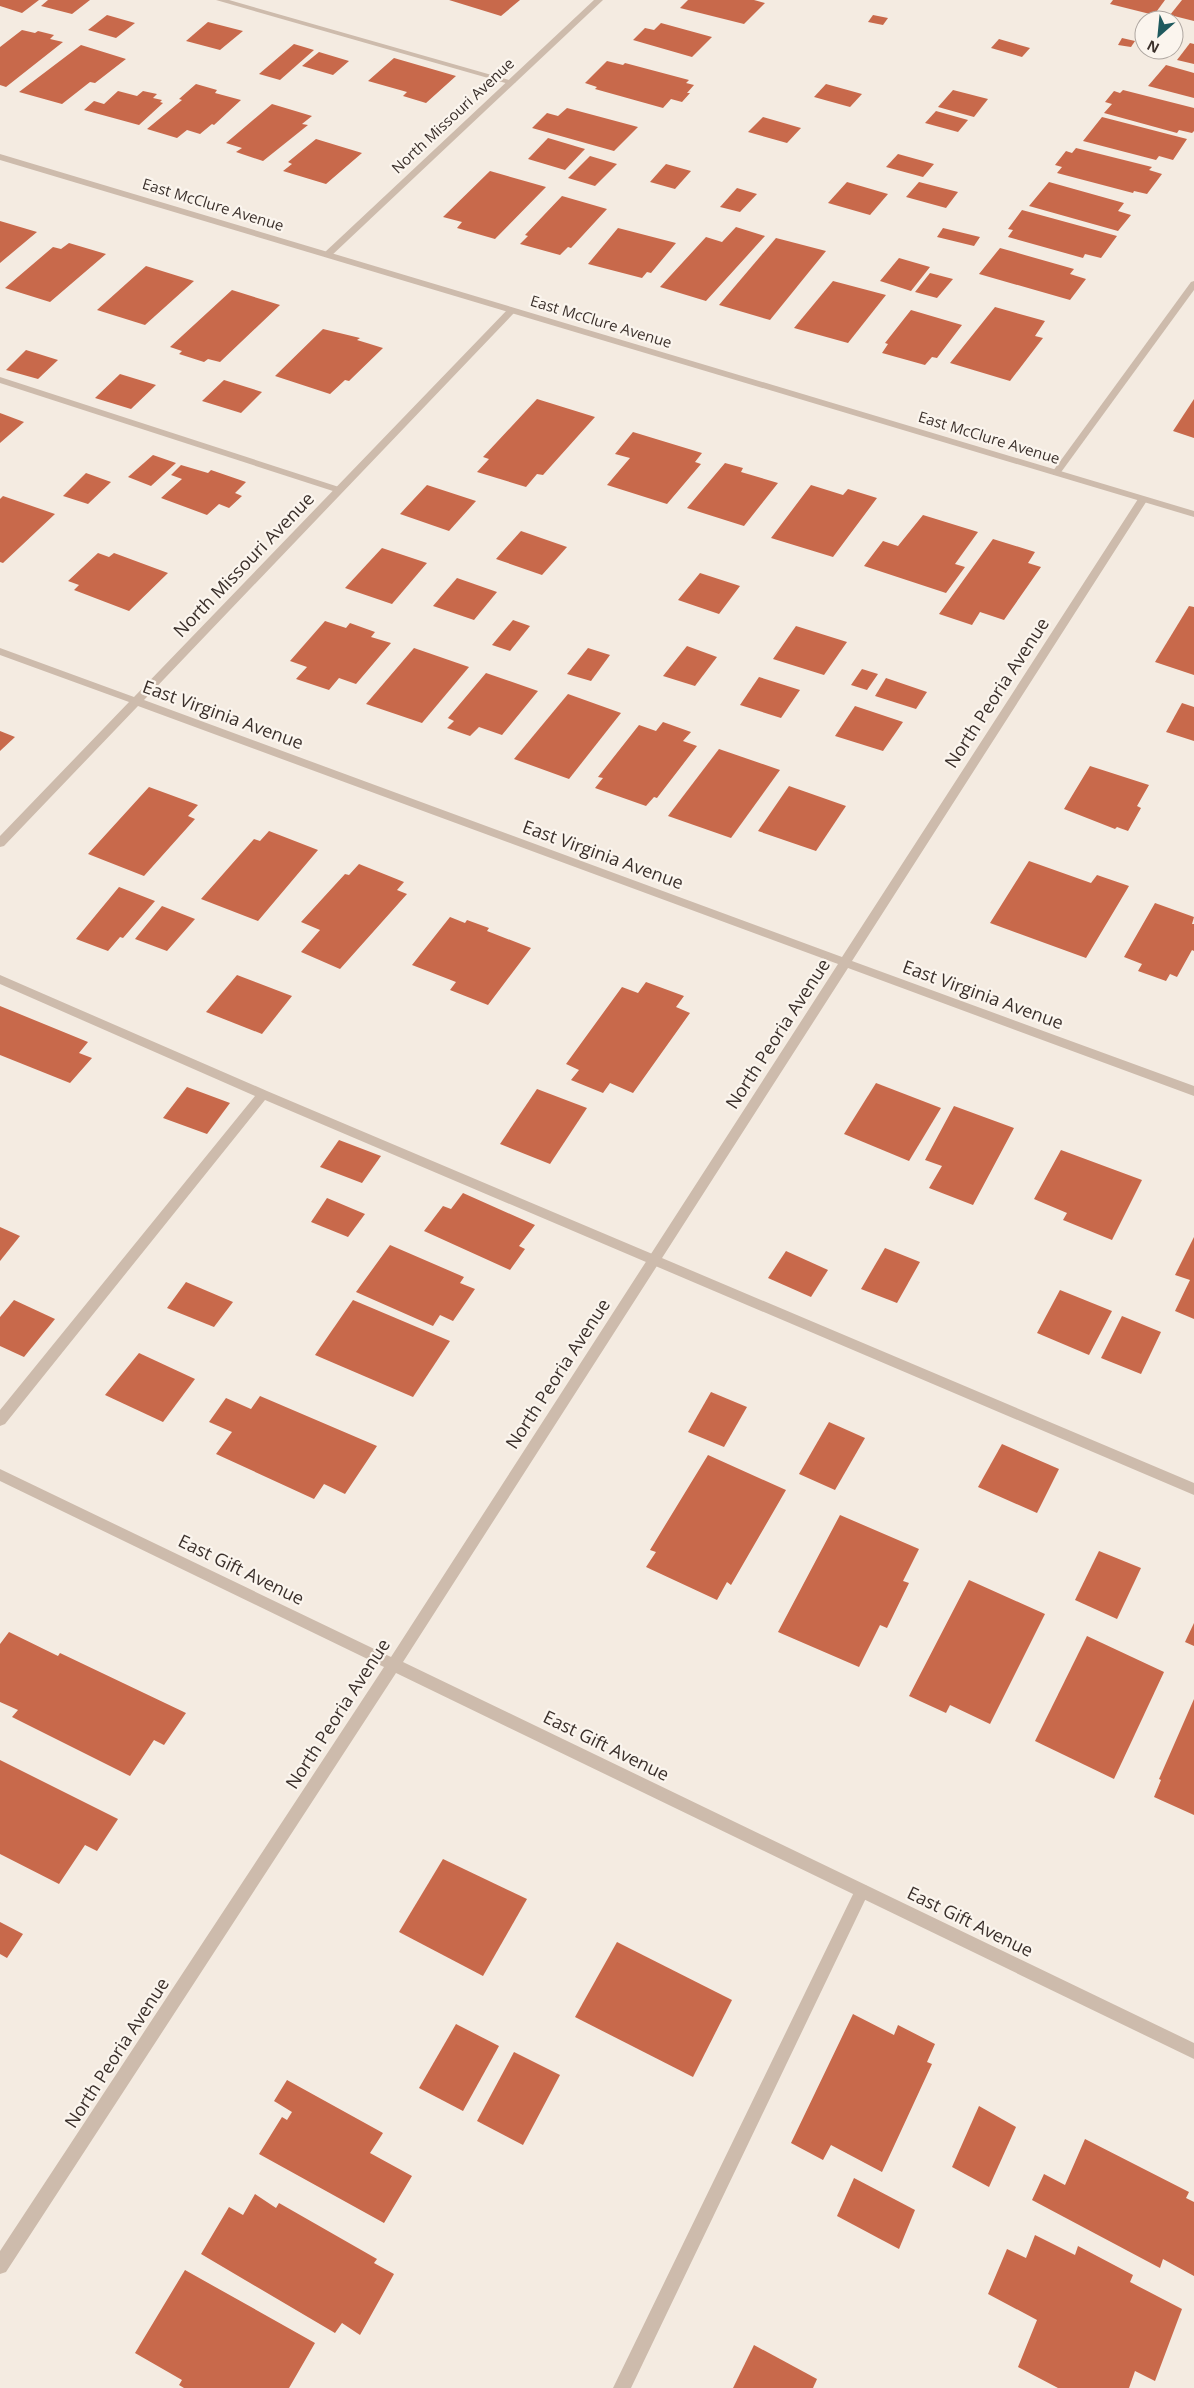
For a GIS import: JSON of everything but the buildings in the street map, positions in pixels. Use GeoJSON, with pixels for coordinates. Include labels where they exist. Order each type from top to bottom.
{"type":"FeatureCollection","features":[{"type":"Feature","properties":{"kind":"street"},"geometry":{"type":"LineString","coordinates":[[220,0],[512,82]]}},
{"type":"Feature","properties":{"kind":"street","name":"North Missouri Avenue"},"geometry":{"type":"LineString","coordinates":[[327,255],[599,0]]}},
{"type":"Feature","properties":{"kind":"street","name":"East McClure Avenue"},"geometry":{"type":"LineString","coordinates":[[0,158],[1194,514]]}},
{"type":"Feature","properties":{"kind":"street"},"geometry":{"type":"LineString","coordinates":[[1056,473],[1194,284]]}},
{"type":"Feature","properties":{"kind":"street","name":"North Missouri Avenue"},"geometry":{"type":"LineString","coordinates":[[0,843],[511,311]]}},
{"type":"Feature","properties":{"kind":"street"},"geometry":{"type":"LineString","coordinates":[[0,380],[339,490]]}},
{"type":"Feature","properties":{"kind":"street","name":"North Peoria Avenue"},"geometry":{"type":"LineString","coordinates":[[0,2266],[394,1664],[1143,499]]}},
{"type":"Feature","properties":{"kind":"street","name":"East Virginia Avenue"},"geometry":{"type":"LineString","coordinates":[[0,651],[1194,1091]]}},
{"type":"Feature","properties":{"kind":"street"},"geometry":{"type":"LineString","coordinates":[[0,979],[263,1094],[1194,1489]]}},
{"type":"Feature","properties":{"kind":"street"},"geometry":{"type":"LineString","coordinates":[[0,1420],[263,1094]]}},
{"type":"Feature","properties":{"kind":"street","name":"East Gift Avenue"},"geometry":{"type":"LineString","coordinates":[[0,1475],[1194,2052]]}},
{"type":"Feature","properties":{"kind":"street"},"geometry":{"type":"LineString","coordinates":[[622,2388],[862,1891]]}}]}
